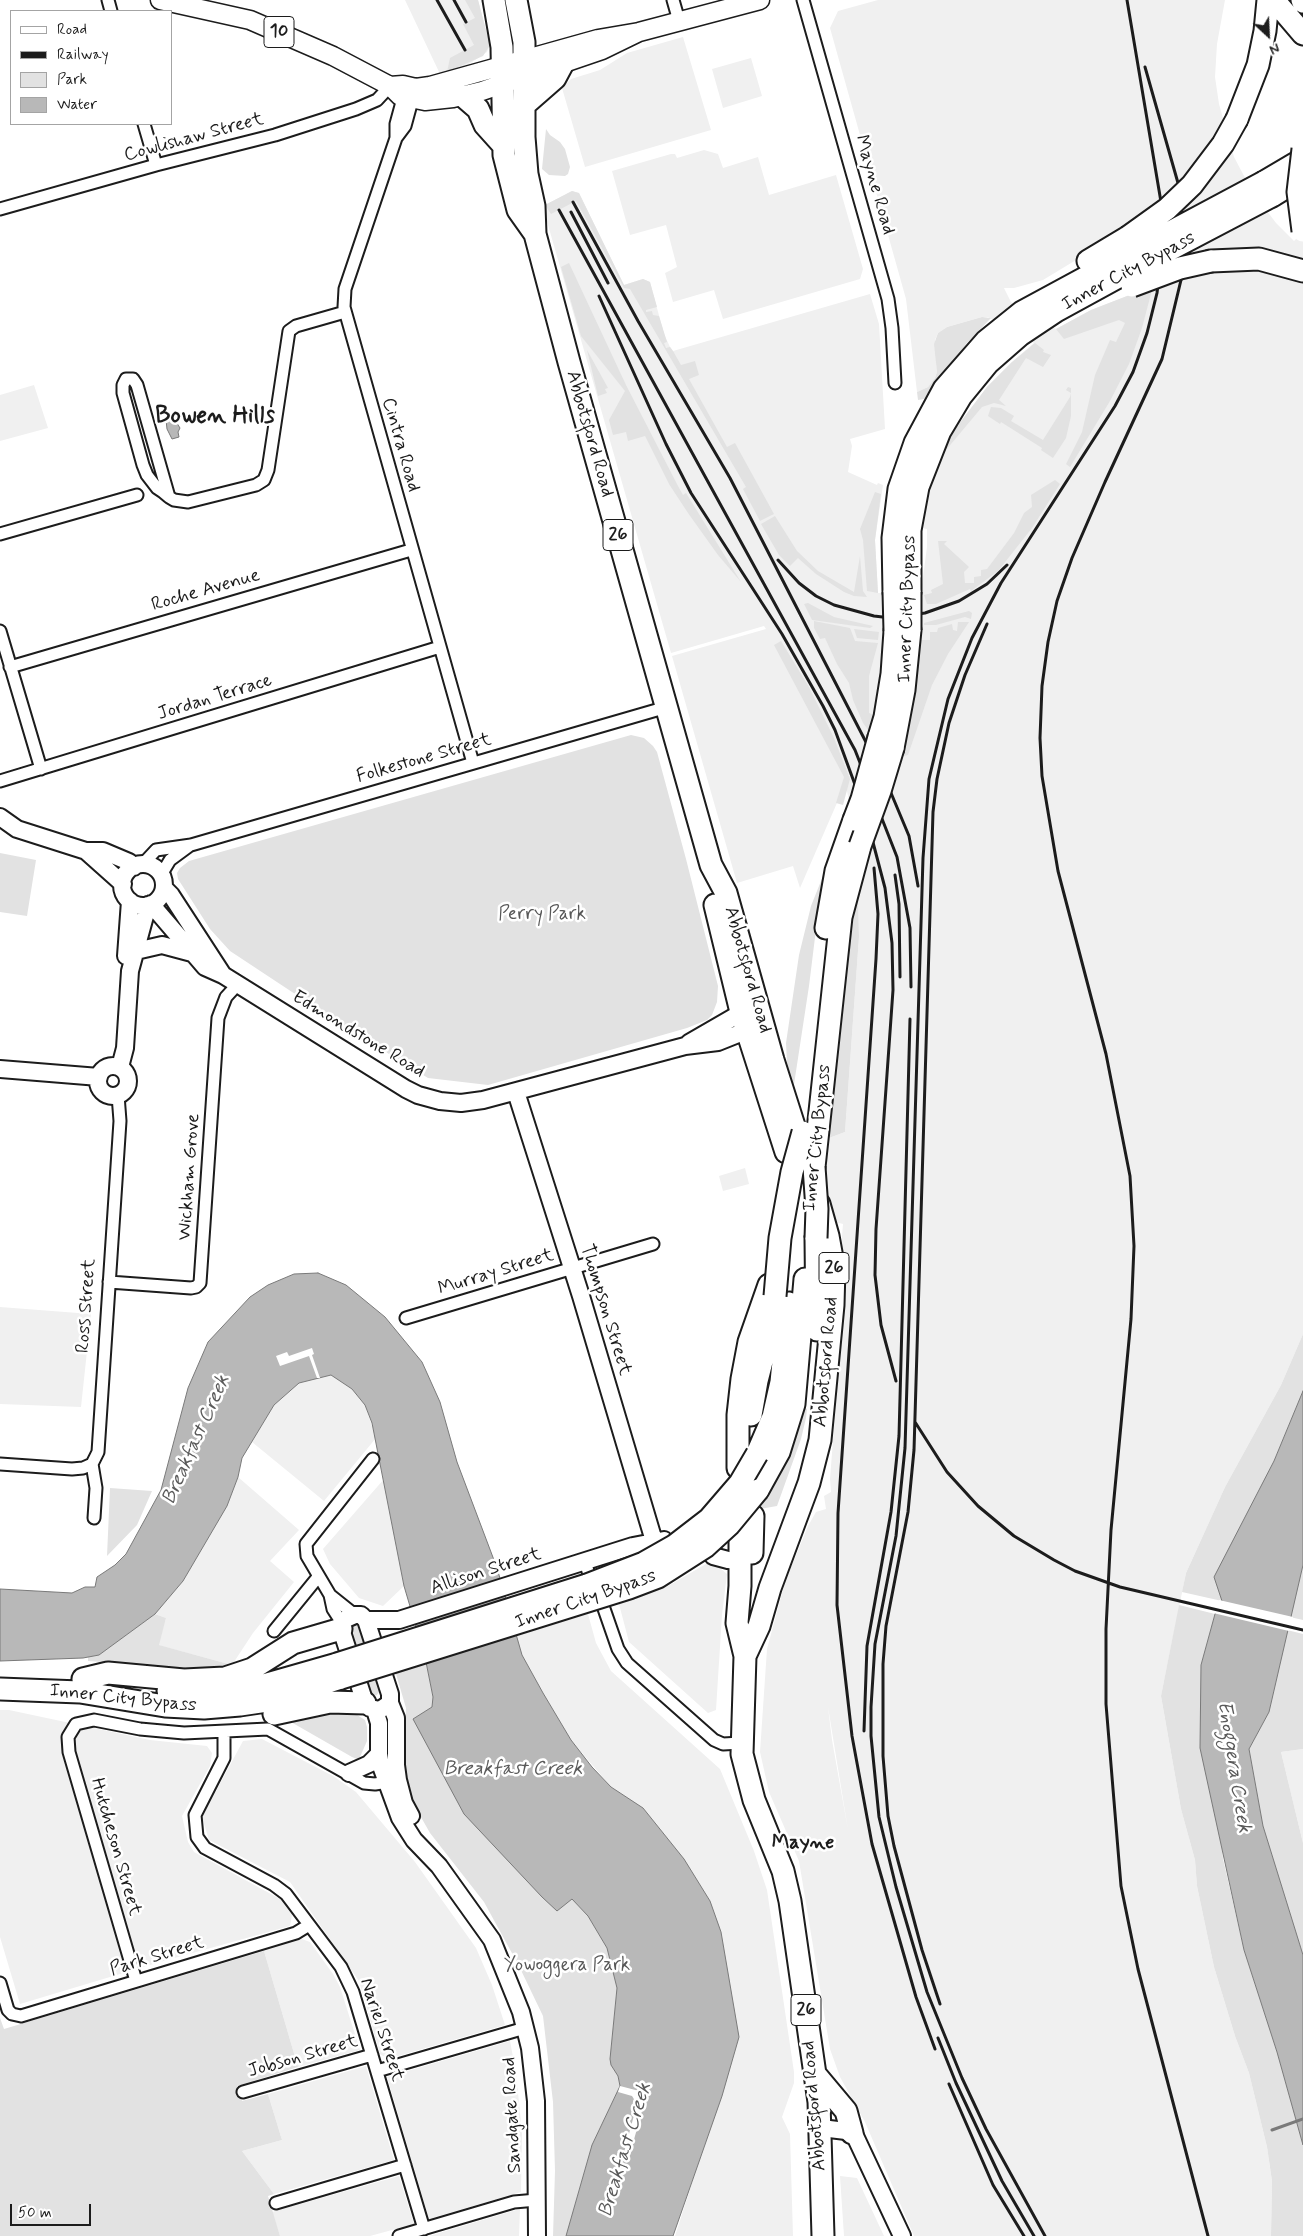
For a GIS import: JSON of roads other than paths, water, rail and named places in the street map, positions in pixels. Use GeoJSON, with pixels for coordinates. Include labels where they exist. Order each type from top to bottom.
{"type":"FeatureCollection","features":[{"type":"Feature","properties":{"kind":"highway","name":"26"},"geometry":{"type":"LineString","coordinates":[[494,0],[501,36],[503,75]]}},
{"type":"Feature","properties":{"kind":"highway","name":"26"},"geometry":{"type":"LineString","coordinates":[[516,0],[523,34],[525,68]]}},
{"type":"Feature","properties":{"kind":"highway"},"geometry":{"type":"LineString","coordinates":[[1130,261],[1167,209],[1192,185],[1223,144],[1237,119],[1258,65],[1265,31],[1268,0]]}},
{"type":"Feature","properties":{"kind":"highway"},"geometry":{"type":"LineString","coordinates":[[1274,0],[1303,34]]}},
{"type":"Feature","properties":{"kind":"highway"},"geometry":{"type":"LineString","coordinates":[[523,106],[555,78],[563,63]]}},
{"type":"Feature","properties":{"kind":"highway","name":"Abbotsford Road"},"geometry":{"type":"LineString","coordinates":[[525,68],[523,106],[526,163],[534,206],[534,234],[711,865],[713,896],[750,1013],[828,1236],[834,1269],[824,1408],[816,1462],[765,1602],[759,1626],[745,1656]]}},
{"type":"Feature","properties":{"kind":"highway","name":"Abbotsford Road"},"geometry":{"type":"LineString","coordinates":[[503,75],[502,144],[507,174],[518,210],[534,234]]}},
{"type":"Feature","properties":{"kind":"highway"},"geometry":{"type":"LineString","coordinates":[[463,96],[478,109],[485,125],[502,144]]}},
{"type":"Feature","properties":{"kind":"highway"},"geometry":{"type":"LineString","coordinates":[[1303,149],[1298,192],[1303,231]]}},
{"type":"Feature","properties":{"kind":"highway","name":"Inner City Bypass"},"geometry":{"type":"LineString","coordinates":[[1268,189],[1303,159]]}},
{"type":"Feature","properties":{"kind":"highway","name":"Inner City Bypass"},"geometry":{"type":"LineString","coordinates":[[902,592],[893,538],[895,515],[900,489],[915,443],[933,406],[957,372],[986,341],[1026,310],[1130,261],[1268,189],[1303,177]]}},
{"type":"Feature","properties":{"kind":"highway"},"geometry":{"type":"LineString","coordinates":[[1130,261],[1194,264],[1229,259],[1259,260],[1303,271]]}},
{"type":"Feature","properties":{"kind":"highway","name":"Inner City Bypass"},"geometry":{"type":"LineString","coordinates":[[0,1675],[83,1679],[171,1692],[213,1692],[268,1685],[339,1671],[629,1588],[658,1577],[705,1547],[729,1526],[758,1490],[784,1440],[797,1390],[814,1162],[841,917],[860,846],[880,790],[886,743],[885,717],[902,630],[902,592],[916,494],[932,448],[950,412],[974,378],[1004,348],[1037,323],[1079,298],[1130,261]]}},
{"type":"Feature","properties":{"kind":"highway","name":"Inner City Bypass"},"geometry":{"type":"LineString","coordinates":[[0,1689],[80,1692],[139,1702],[185,1707],[240,1706],[280,1698],[339,1671],[587,1585],[644,1563],[674,1546],[709,1519],[740,1483],[754,1449],[773,1417],[781,1382],[804,1128],[831,893],[854,820],[886,743]]}},
{"type":"Feature","properties":{"kind":"highway","name":"Abbotsford Road"},"geometry":{"type":"LineString","coordinates":[[750,1013],[786,1152]]}},
{"type":"Feature","properties":{"kind":"highway"},"geometry":{"type":"LineString","coordinates":[[754,1449],[752,1407],[773,1318],[772,1290],[780,1238],[792,1172],[804,1128]]}},
{"type":"Feature","properties":{"kind":"highway"},"geometry":{"type":"LineString","coordinates":[[765,1602],[762,1578],[798,1476],[808,1434],[818,1316],[817,1209],[814,1162]]}},
{"type":"Feature","properties":{"kind":"highway"},"geometry":{"type":"LineString","coordinates":[[738,1468],[738,1415],[749,1342],[772,1290]]}},
{"type":"Feature","properties":{"kind":"highway"},"geometry":{"type":"LineString","coordinates":[[743,1528],[746,1559],[762,1551],[768,1542],[777,1535]]}},
{"type":"Feature","properties":{"kind":"highway","name":"Abbotsford Road"},"geometry":{"type":"LineString","coordinates":[[746,1559],[750,1586],[739,1602],[737,1623],[745,1656],[741,1744],[750,1788],[777,1854],[787,1885],[815,2074],[820,2128],[823,2236]]}},
{"type":"Feature","properties":{"kind":"highway"},"geometry":{"type":"LineString","coordinates":[[83,1679],[108,1673],[184,1680],[225,1678],[252,1670],[293,1643],[351,1622]]}},
{"type":"Feature","properties":{"kind":"highway"},"geometry":{"type":"LineString","coordinates":[[139,1702],[151,1713],[203,1721],[261,1716],[330,1702],[370,1707]]}},
{"type":"Feature","properties":{"kind":"highway"},"geometry":{"type":"LineString","coordinates":[[815,2074],[846,2111],[852,2133]]}},
{"type":"Feature","properties":{"kind":"main road","name":"10"},"geometry":{"type":"LineString","coordinates":[[160,0],[250,20],[432,101],[463,96],[503,75]]}},
{"type":"Feature","properties":{"kind":"main road","name":"10"},"geometry":{"type":"LineString","coordinates":[[406,91],[503,75],[598,39],[638,32],[760,0]]}},
{"type":"Feature","properties":{"kind":"main road","name":"10"},"geometry":{"type":"LineString","coordinates":[[525,68],[563,63],[602,50],[638,32]]}},
{"type":"Feature","properties":{"kind":"street"},"geometry":{"type":"LineString","coordinates":[[673,0],[679,21]]}},
{"type":"Feature","properties":{"kind":"street","name":"Mayne Road"},"geometry":{"type":"LineString","coordinates":[[803,0],[888,299],[892,328],[895,383]]}},
{"type":"Feature","properties":{"kind":"street","name":"Cintra Road"},"geometry":{"type":"LineString","coordinates":[[406,91],[406,126],[396,138],[345,289],[345,312],[473,763]]}},
{"type":"Feature","properties":{"kind":"street","name":"Cowlishaw Street"},"geometry":{"type":"LineString","coordinates":[[0,209],[156,165],[280,133],[406,91]]}},
{"type":"Feature","properties":{"kind":"street"},"geometry":{"type":"LineString","coordinates":[[144,125],[156,165]]}},
{"type":"Feature","properties":{"kind":"street"},"geometry":{"type":"LineString","coordinates":[[169,497],[137,385],[133,379],[128,378],[124,381],[123,392],[143,466],[151,482],[169,497],[177,501],[194,501],[256,485],[264,480],[268,470],[289,331],[296,326],[345,312]]}},
{"type":"Feature","properties":{"kind":"street"},"geometry":{"type":"LineString","coordinates":[[0,534],[137,495]]}},
{"type":"Feature","properties":{"kind":"street","name":"Roche Avenue"},"geometry":{"type":"LineString","coordinates":[[10,667],[411,550]]}},
{"type":"Feature","properties":{"kind":"street"},"geometry":{"type":"LineString","coordinates":[[0,631],[41,769]]}},
{"type":"Feature","properties":{"kind":"street","name":"Jordan Terrace"},"geometry":{"type":"LineString","coordinates":[[0,781],[440,647]]}},
{"type":"Feature","properties":{"kind":"street","name":"Folkestone Street"},"geometry":{"type":"LineString","coordinates":[[138,866],[156,850],[191,844],[667,707]]}},
{"type":"Feature","properties":{"kind":"street"},"geometry":{"type":"LineString","coordinates":[[0,816],[17,828],[86,852],[123,884]]}},
{"type":"Feature","properties":{"kind":"street"},"geometry":{"type":"LineString","coordinates":[[0,829],[17,828]]}},
{"type":"Feature","properties":{"kind":"street","name":"Folkestone Street"},"geometry":{"type":"LineString","coordinates":[[162,881],[170,860],[191,844]]}},
{"type":"Feature","properties":{"kind":"street"},"geometry":{"type":"LineString","coordinates":[[86,852],[102,851],[138,866],[153,867],[162,881],[160,898],[149,905],[141,906],[130,901],[126,896],[123,884],[128,871],[138,866]]}},
{"type":"Feature","properties":{"kind":"street","name":"Edmondstone Road"},"geometry":{"type":"LineString","coordinates":[[162,881],[222,975]]}},
{"type":"Feature","properties":{"kind":"street"},"geometry":{"type":"LineString","coordinates":[[130,901],[126,956],[130,970]]}},
{"type":"Feature","properties":{"kind":"street"},"geometry":{"type":"LineString","coordinates":[[120,1067],[125,1048],[130,970],[149,905]]}},
{"type":"Feature","properties":{"kind":"street","name":"Edmondstone Road"},"geometry":{"type":"LineString","coordinates":[[149,905],[205,967],[222,975],[418,1095],[440,1101],[461,1103],[483,1100],[685,1046],[718,1042],[736,1036],[750,1013]]}},
{"type":"Feature","properties":{"kind":"street"},"geometry":{"type":"LineString","coordinates":[[136,951],[162,945],[192,953]]}},
{"type":"Feature","properties":{"kind":"street","name":"Wickham Grove"},"geometry":{"type":"LineString","coordinates":[[109,1282],[191,1288],[196,1287],[200,1283],[218,1018],[226,997],[237,985]]}},
{"type":"Feature","properties":{"kind":"street"},"geometry":{"type":"LineString","coordinates":[[120,1067],[124,1070],[128,1079],[126,1089],[118,1095],[105,1093],[99,1086],[99,1077],[105,1068],[120,1067]]}},
{"type":"Feature","properties":{"kind":"street"},"geometry":{"type":"LineString","coordinates":[[0,1069],[99,1077]]}},
{"type":"Feature","properties":{"kind":"street","name":"Thompson Street"},"geometry":{"type":"LineString","coordinates":[[516,1092],[659,1540]]}},
{"type":"Feature","properties":{"kind":"street","name":"Ross Street"},"geometry":{"type":"LineString","coordinates":[[94,1518],[96,1488],[92,1464],[98,1452],[120,1121],[118,1095]]}},
{"type":"Feature","properties":{"kind":"street","name":"Murray Street"},"geometry":{"type":"LineString","coordinates":[[406,1318],[653,1244]]}},
{"type":"Feature","properties":{"kind":"street"},"geometry":{"type":"LineString","coordinates":[[351,1622],[333,1608],[330,1594],[306,1556],[306,1544],[373,1460]]}},
{"type":"Feature","properties":{"kind":"street"},"geometry":{"type":"LineString","coordinates":[[0,1464],[72,1469],[83,1468],[92,1464]]}},
{"type":"Feature","properties":{"kind":"street","name":"Allison Street"},"geometry":{"type":"LineString","coordinates":[[351,1622],[399,1620],[585,1561],[659,1540]]}},
{"type":"Feature","properties":{"kind":"street"},"geometry":{"type":"LineString","coordinates":[[713,1556],[728,1560],[746,1559]]}},
{"type":"Feature","properties":{"kind":"street"},"geometry":{"type":"LineString","coordinates":[[585,1561],[592,1585],[602,1603],[618,1649],[627,1663],[714,1740],[723,1744],[741,1744]]}},
{"type":"Feature","properties":{"kind":"street"},"geometry":{"type":"LineString","coordinates":[[274,1631],[318,1577]]}},
{"type":"Feature","properties":{"kind":"street","name":"Allison Street"},"geometry":{"type":"LineString","coordinates":[[374,1643],[383,1632],[399,1620]]}},
{"type":"Feature","properties":{"kind":"street","name":"Sandgate Road"},"geometry":{"type":"LineString","coordinates":[[351,1622],[374,1643],[390,1694],[390,1703],[396,1718],[396,1764],[392,1781],[393,1804],[407,1830],[439,1866],[492,1940],[510,1983],[525,2028],[536,2101],[537,2236]]}},
{"type":"Feature","properties":{"kind":"street","name":"Sandgate Road"},"geometry":{"type":"LineString","coordinates":[[351,1622],[370,1707],[379,1723],[378,1754],[392,1781]]}},
{"type":"Feature","properties":{"kind":"street"},"geometry":{"type":"LineString","coordinates":[[370,1707],[384,1709],[390,1703]]}},
{"type":"Feature","properties":{"kind":"street","name":"Hutcheson Street"},"geometry":{"type":"LineString","coordinates":[[136,1981],[69,1752],[68,1737],[76,1724],[90,1719],[162,1732],[224,1733]]}},
{"type":"Feature","properties":{"kind":"street"},"geometry":{"type":"LineString","coordinates":[[224,1733],[268,1730],[368,1784],[392,1781]]}},
{"type":"Feature","properties":{"kind":"street","name":"Nariel Street"},"geometry":{"type":"LineString","coordinates":[[224,1733],[224,1758],[195,1815],[194,1822],[198,1841],[205,1848],[280,1889],[341,1967],[350,1984],[424,2229]]}},
{"type":"Feature","properties":{"kind":"street"},"geometry":{"type":"LineString","coordinates":[[349,1773],[368,1764],[378,1754]]}},
{"type":"Feature","properties":{"kind":"street","name":"Park Street"},"geometry":{"type":"LineString","coordinates":[[0,1983],[7,2008],[12,2014],[21,2016],[296,1933],[309,1925]]}},
{"type":"Feature","properties":{"kind":"street"},"geometry":{"type":"LineString","coordinates":[[377,2071],[525,2028]]}},
{"type":"Feature","properties":{"kind":"street","name":"Jobson Street"},"geometry":{"type":"LineString","coordinates":[[243,2092],[372,2055]]}},
{"type":"Feature","properties":{"kind":"street"},"geometry":{"type":"LineString","coordinates":[[820,2128],[852,2133],[858,2139],[902,2236]]}},
{"type":"Feature","properties":{"kind":"street"},"geometry":{"type":"LineString","coordinates":[[276,2203],[405,2165]]}},
{"type":"Feature","properties":{"kind":"street"},"geometry":{"type":"LineString","coordinates":[[399,2236],[514,2202],[537,2200]]}},
{"type":"Feature","properties":{"kind":"water"},"geometry":{"type":"Polygon","coordinates":[[[173,417],[180,428],[178,432],[179,437],[172,439],[167,429],[166,420],[173,417]]]}},
{"type":"Feature","properties":{"kind":"water","name":"Breakfast Creek"},"geometry":{"type":"Polygon","coordinates":[[[318,1273],[346,1285],[385,1317],[422,1362],[440,1402],[457,1462],[497,1568],[522,1655],[571,1740],[592,1767],[611,1787],[643,1808],[684,1859],[710,1901],[721,1932],[739,2037],[722,2096],[673,2236],[566,2236],[592,2145],[620,2086],[618,2076],[611,2065],[610,2059],[617,1988],[607,1948],[588,1916],[572,1899],[557,1911],[464,1814],[413,1719],[432,1707],[433,1697],[425,1657],[404,1586],[372,1423],[365,1405],[352,1389],[331,1375],[299,1383],[274,1405],[242,1458],[238,1477],[227,1506],[183,1581],[155,1614],[99,1655],[83,1658],[0,1661],[0,1589],[72,1593],[85,1587],[95,1587],[97,1577],[115,1565],[126,1554],[161,1490],[188,1388],[208,1342],[250,1297],[268,1285],[294,1274],[318,1273]]]}},
{"type":"Feature","properties":{"kind":"water","name":"Enoggera Creek"},"geometry":{"type":"Polygon","coordinates":[[[1303,1391],[1303,1565],[1269,1712],[1249,1749],[1263,1826],[1303,1955],[1303,2145],[1277,2052],[1244,1950],[1200,1748],[1201,1665],[1215,1614],[1222,1601],[1214,1577],[1274,1461],[1303,1391]]]}},
{"type":"Feature","properties":{"kind":"waterway"},"geometry":{"type":"LineString","coordinates":[[1272,2130],[1303,2119]]}},
{"type":"Feature","properties":{"kind":"railway"},"geometry":{"type":"LineString","coordinates":[[437,0],[465,50]]}},
{"type":"Feature","properties":{"kind":"railway"},"geometry":{"type":"LineString","coordinates":[[454,0],[466,22]]}},
{"type":"Feature","properties":{"kind":"railway"},"geometry":{"type":"LineString","coordinates":[[1045,2236],[986,2129],[962,2078],[927,1992],[896,1887],[879,1817],[871,1736],[871,1707],[875,1644],[896,1536],[905,1448],[923,858],[929,779],[948,699],[972,638],[1001,583],[1115,406],[1133,372],[1147,333],[1157,293],[1160,268],[1161,202],[1127,0]]}},
{"type":"Feature","properties":{"kind":"railway"},"geometry":{"type":"LineString","coordinates":[[1145,67],[1178,183],[1182,259],[1181,280],[1162,359],[1072,558],[1057,601],[1048,642],[1042,686],[1040,738],[1042,776],[1058,871],[1106,1054],[1130,1176],[1134,1246],[1131,1319],[1111,1530],[1106,1629],[1106,1704],[1121,1886],[1138,1969],[1208,2236]]}},
{"type":"Feature","properties":{"kind":"railway"},"geometry":{"type":"LineString","coordinates":[[573,202],[638,321],[730,478],[886,781],[909,836],[918,886]]}},
{"type":"Feature","properties":{"kind":"railway"},"geometry":{"type":"LineString","coordinates":[[559,210],[855,750],[897,857],[910,928],[911,987]]}},
{"type":"Feature","properties":{"kind":"railway"},"geometry":{"type":"LineString","coordinates":[[571,212],[608,283]]}},
{"type":"Feature","properties":{"kind":"railway"},"geometry":{"type":"LineString","coordinates":[[599,296],[666,444],[691,493],[782,634],[823,706],[835,730],[865,812],[885,888],[892,943],[893,990],[876,1229],[875,1275],[881,1325],[896,1381]]}},
{"type":"Feature","properties":{"kind":"railway"},"geometry":{"type":"LineString","coordinates":[[778,560],[799,583],[816,596],[834,605],[874,616],[891,618],[925,613],[959,601],[987,584],[1007,565]]}},
{"type":"Feature","properties":{"kind":"railway"},"geometry":{"type":"LineString","coordinates":[[940,2004],[922,1950],[894,1846],[888,1816],[883,1756],[883,1664],[886,1626],[908,1512],[914,1450],[933,812],[937,779],[949,723],[965,675],[987,624]]}},
{"type":"Feature","properties":{"kind":"railway"},"geometry":{"type":"LineString","coordinates":[[874,868],[878,914],[876,959],[838,1513],[837,1605],[852,1736],[872,1844],[916,1997],[935,2049]]}},
{"type":"Feature","properties":{"kind":"railway"},"geometry":{"type":"LineString","coordinates":[[895,875],[899,904],[900,977]]}},
{"type":"Feature","properties":{"kind":"railway"},"geometry":{"type":"LineString","coordinates":[[864,1731],[867,1646],[891,1512],[899,1436],[910,1019]]}},
{"type":"Feature","properties":{"kind":"railway"},"geometry":{"type":"LineString","coordinates":[[915,1422],[947,1472],[978,1506],[1014,1536],[1054,1560],[1075,1571],[1120,1587],[1303,1630]]}},
{"type":"Feature","properties":{"kind":"railway"},"geometry":{"type":"LineString","coordinates":[[938,2038],[956,2083],[1002,2181],[1034,2236]]}},
{"type":"Feature","properties":{"kind":"railway"},"geometry":{"type":"LineString","coordinates":[[949,2084],[993,2185],[1024,2236]]}},
{"type":"Feature","properties":{"kind":"district","name":"Bowen Hills"},"geometry":{"type":"Point","coordinates":[215,417]}},
{"type":"Feature","properties":{"kind":"district","name":"Mayne"},"geometry":{"type":"Point","coordinates":[803,1844]}},
{"type":"Feature","properties":{"kind":"park label","name":"Perry Park"},"geometry":{"type":"Point","coordinates":[542,915]}},
{"type":"Feature","properties":{"kind":"park label","name":"Yowoggera Park"},"geometry":{"type":"Point","coordinates":[567,1966]}}]}
